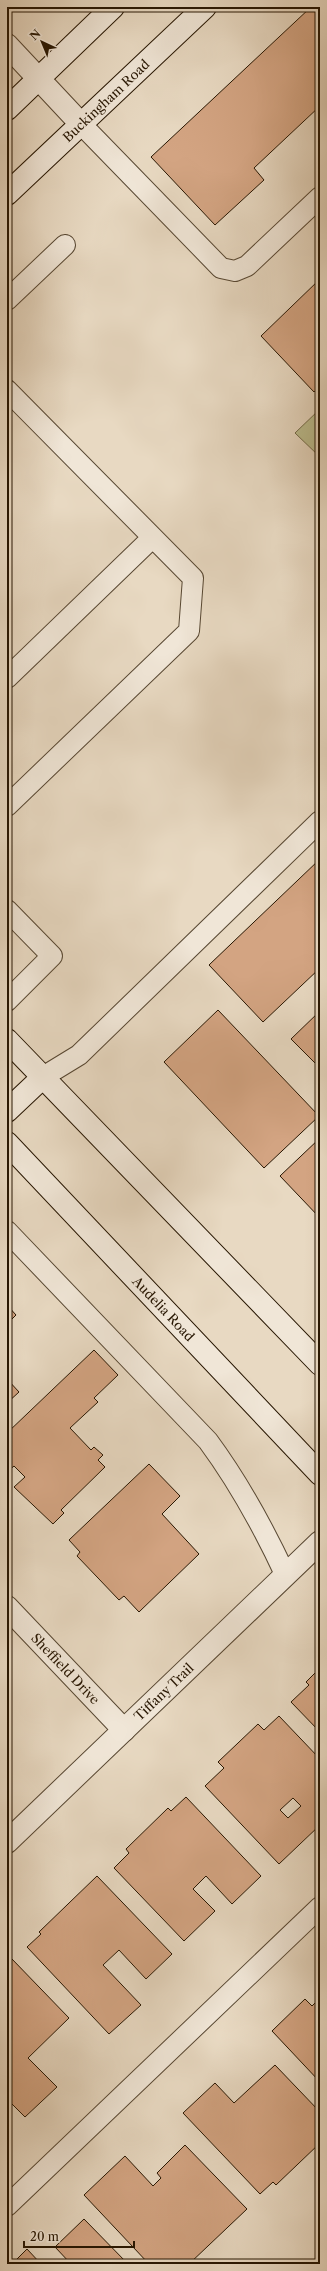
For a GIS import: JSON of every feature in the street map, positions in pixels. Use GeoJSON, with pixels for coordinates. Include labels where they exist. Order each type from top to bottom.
{"type":"FeatureCollection","features":[{"type":"Feature","properties":{"kind":"street"},"geometry":{"type":"LineString","coordinates":[[7,109],[113,7]]}},
{"type":"Feature","properties":{"kind":"street","name":"Buckingham Road"},"geometry":{"type":"LineString","coordinates":[[7,194],[205,7]]}},
{"type":"Feature","properties":{"kind":"street"},"geometry":{"type":"LineString","coordinates":[[7,45],[81,124]]}},
{"type":"Feature","properties":{"kind":"street"},"geometry":{"type":"LineString","coordinates":[[7,1040],[320,1364]]}},
{"type":"Feature","properties":{"kind":"street"},"geometry":{"type":"LineString","coordinates":[[7,1111],[43,1077]]}},
{"type":"Feature","properties":{"kind":"street","name":"Audelia Road"},"geometry":{"type":"LineString","coordinates":[[7,1143],[320,1474]]}},
{"type":"Feature","properties":{"kind":"street","name":"Tiffany Trail"},"geometry":{"type":"LineString","coordinates":[[7,1842],[320,1542]]}},
{"type":"Feature","properties":{"kind":"street","name":"Sheffield Drive"},"geometry":{"type":"LineString","coordinates":[[7,1607],[124,1730]]}},
{"type":"Feature","properties":{"kind":"lane"},"geometry":{"type":"LineString","coordinates":[[81,124],[221,268],[235,271],[247,266],[320,197]]}},
{"type":"Feature","properties":{"kind":"lane"},"geometry":{"type":"LineString","coordinates":[[7,300],[65,245]]}},
{"type":"Feature","properties":{"kind":"lane"},"geometry":{"type":"LineString","coordinates":[[7,390],[151,539],[193,578],[189,631],[7,806]]}},
{"type":"Feature","properties":{"kind":"lane"},"geometry":{"type":"LineString","coordinates":[[7,678],[151,539]]}},
{"type":"Feature","properties":{"kind":"lane"},"geometry":{"type":"LineString","coordinates":[[43,1077],[79,1054],[320,821]]}},
{"type":"Feature","properties":{"kind":"lane"},"geometry":{"type":"LineString","coordinates":[[7,910],[52,956],[7,1001]]}},
{"type":"Feature","properties":{"kind":"lane"},"geometry":{"type":"LineString","coordinates":[[7,1231],[208,1441],[232,1472],[261,1523],[285,1574]]}},
{"type":"Feature","properties":{"kind":"lane"},"geometry":{"type":"LineString","coordinates":[[7,2206],[320,1907]]}},
{"type":"Feature","properties":{"kind":"green space"},"geometry":{"type":"Polygon","coordinates":[[[320,409],[320,457],[295,433],[320,409]]]}},
{"type":"Feature","properties":{"kind":"building"},"geometry":{"type":"Polygon","coordinates":[[[311,7],[320,7],[320,106],[254,168],[264,180],[215,225],[151,157],[311,7]]]}},
{"type":"Feature","properties":{"kind":"building"},"geometry":{"type":"Polygon","coordinates":[[[320,279],[320,386],[314,392],[261,336],[320,279]]]}},
{"type":"Feature","properties":{"kind":"building"},"geometry":{"type":"Polygon","coordinates":[[[320,859],[320,968],[263,1022],[209,965],[320,859]]]}},
{"type":"Feature","properties":{"kind":"building"},"geometry":{"type":"Polygon","coordinates":[[[218,1010],[319,1116],[264,1168],[164,1062],[218,1010]]]}},
{"type":"Feature","properties":{"kind":"building"},"geometry":{"type":"Polygon","coordinates":[[[320,1011],[320,1068],[291,1039],[320,1011]]]}},
{"type":"Feature","properties":{"kind":"building"},"geometry":{"type":"Polygon","coordinates":[[[320,1138],[320,1218],[280,1176],[320,1138]]]}},
{"type":"Feature","properties":{"kind":"building"},"geometry":{"type":"Polygon","coordinates":[[[7,1305],[16,1315],[7,1324],[7,1305]]]}},
{"type":"Feature","properties":{"kind":"building"},"geometry":{"type":"Polygon","coordinates":[[[94,1350],[118,1375],[94,1398],[98,1402],[70,1428],[91,1450],[94,1447],[103,1455],[98,1460],[105,1467],[61,1510],[64,1513],[53,1524],[14,1487],[25,1477],[14,1466],[7,1472],[7,1433],[94,1350]]]}},
{"type":"Feature","properties":{"kind":"building"},"geometry":{"type":"Polygon","coordinates":[[[7,1379],[19,1392],[7,1403],[7,1379]]]}},
{"type":"Feature","properties":{"kind":"building"},"geometry":{"type":"Polygon","coordinates":[[[149,1464],[180,1496],[162,1514],[199,1554],[139,1612],[124,1596],[119,1600],[77,1556],[80,1552],[69,1540],[149,1464]]]}},
{"type":"Feature","properties":{"kind":"building"},"geometry":{"type":"Polygon","coordinates":[[[320,1668],[320,1732],[291,1702],[309,1685],[306,1682],[320,1668]]]}},
{"type":"Feature","properties":{"kind":"building"},"geometry":{"type":"Polygon","coordinates":[[[279,1716],[320,1759],[320,1825],[279,1864],[205,1786],[224,1768],[218,1762],[258,1724],[264,1730],[279,1716]],[[293,1798],[280,1810],[288,1818],[301,1806],[293,1798]]]}},
{"type":"Feature","properties":{"kind":"building"},"geometry":{"type":"Polygon","coordinates":[[[186,1797],[261,1876],[232,1904],[206,1876],[193,1889],[215,1911],[184,1941],[114,1868],[129,1853],[126,1849],[168,1808],[171,1811],[186,1797]]]}},
{"type":"Feature","properties":{"kind":"building"},"geometry":{"type":"Polygon","coordinates":[[[97,1876],[172,1954],[146,1979],[119,1950],[103,1965],[141,2005],[109,2034],[27,1947],[41,1934],[39,1932],[97,1876]]]}},
{"type":"Feature","properties":{"kind":"building"},"geometry":{"type":"Polygon","coordinates":[[[11,1958],[69,2018],[28,2058],[57,2087],[25,2117],[7,2099],[7,1962],[11,1958]]]}},
{"type":"Feature","properties":{"kind":"building"},"geometry":{"type":"Polygon","coordinates":[[[320,1998],[320,2082],[272,2031],[305,1999],[312,2006],[320,1998]]]}},
{"type":"Feature","properties":{"kind":"building"},"geometry":{"type":"Polygon","coordinates":[[[275,2065],[320,2112],[320,2135],[318,2138],[320,2143],[276,2185],[273,2182],[260,2194],[183,2113],[215,2083],[234,2103],[275,2065]]]}},
{"type":"Feature","properties":{"kind":"building"},"geometry":{"type":"Polygon","coordinates":[[[185,2145],[247,2209],[189,2264],[149,2264],[84,2195],[125,2156],[153,2186],[161,2178],[157,2173],[185,2145]]]}},
{"type":"Feature","properties":{"kind":"building"},"geometry":{"type":"Polygon","coordinates":[[[84,2219],[128,2264],[71,2264],[55,2247],[84,2219]]]}},
{"type":"Feature","properties":{"kind":"building"},"geometry":{"type":"Polygon","coordinates":[[[27,2249],[41,2264],[12,2264],[27,2249]]]}}]}
